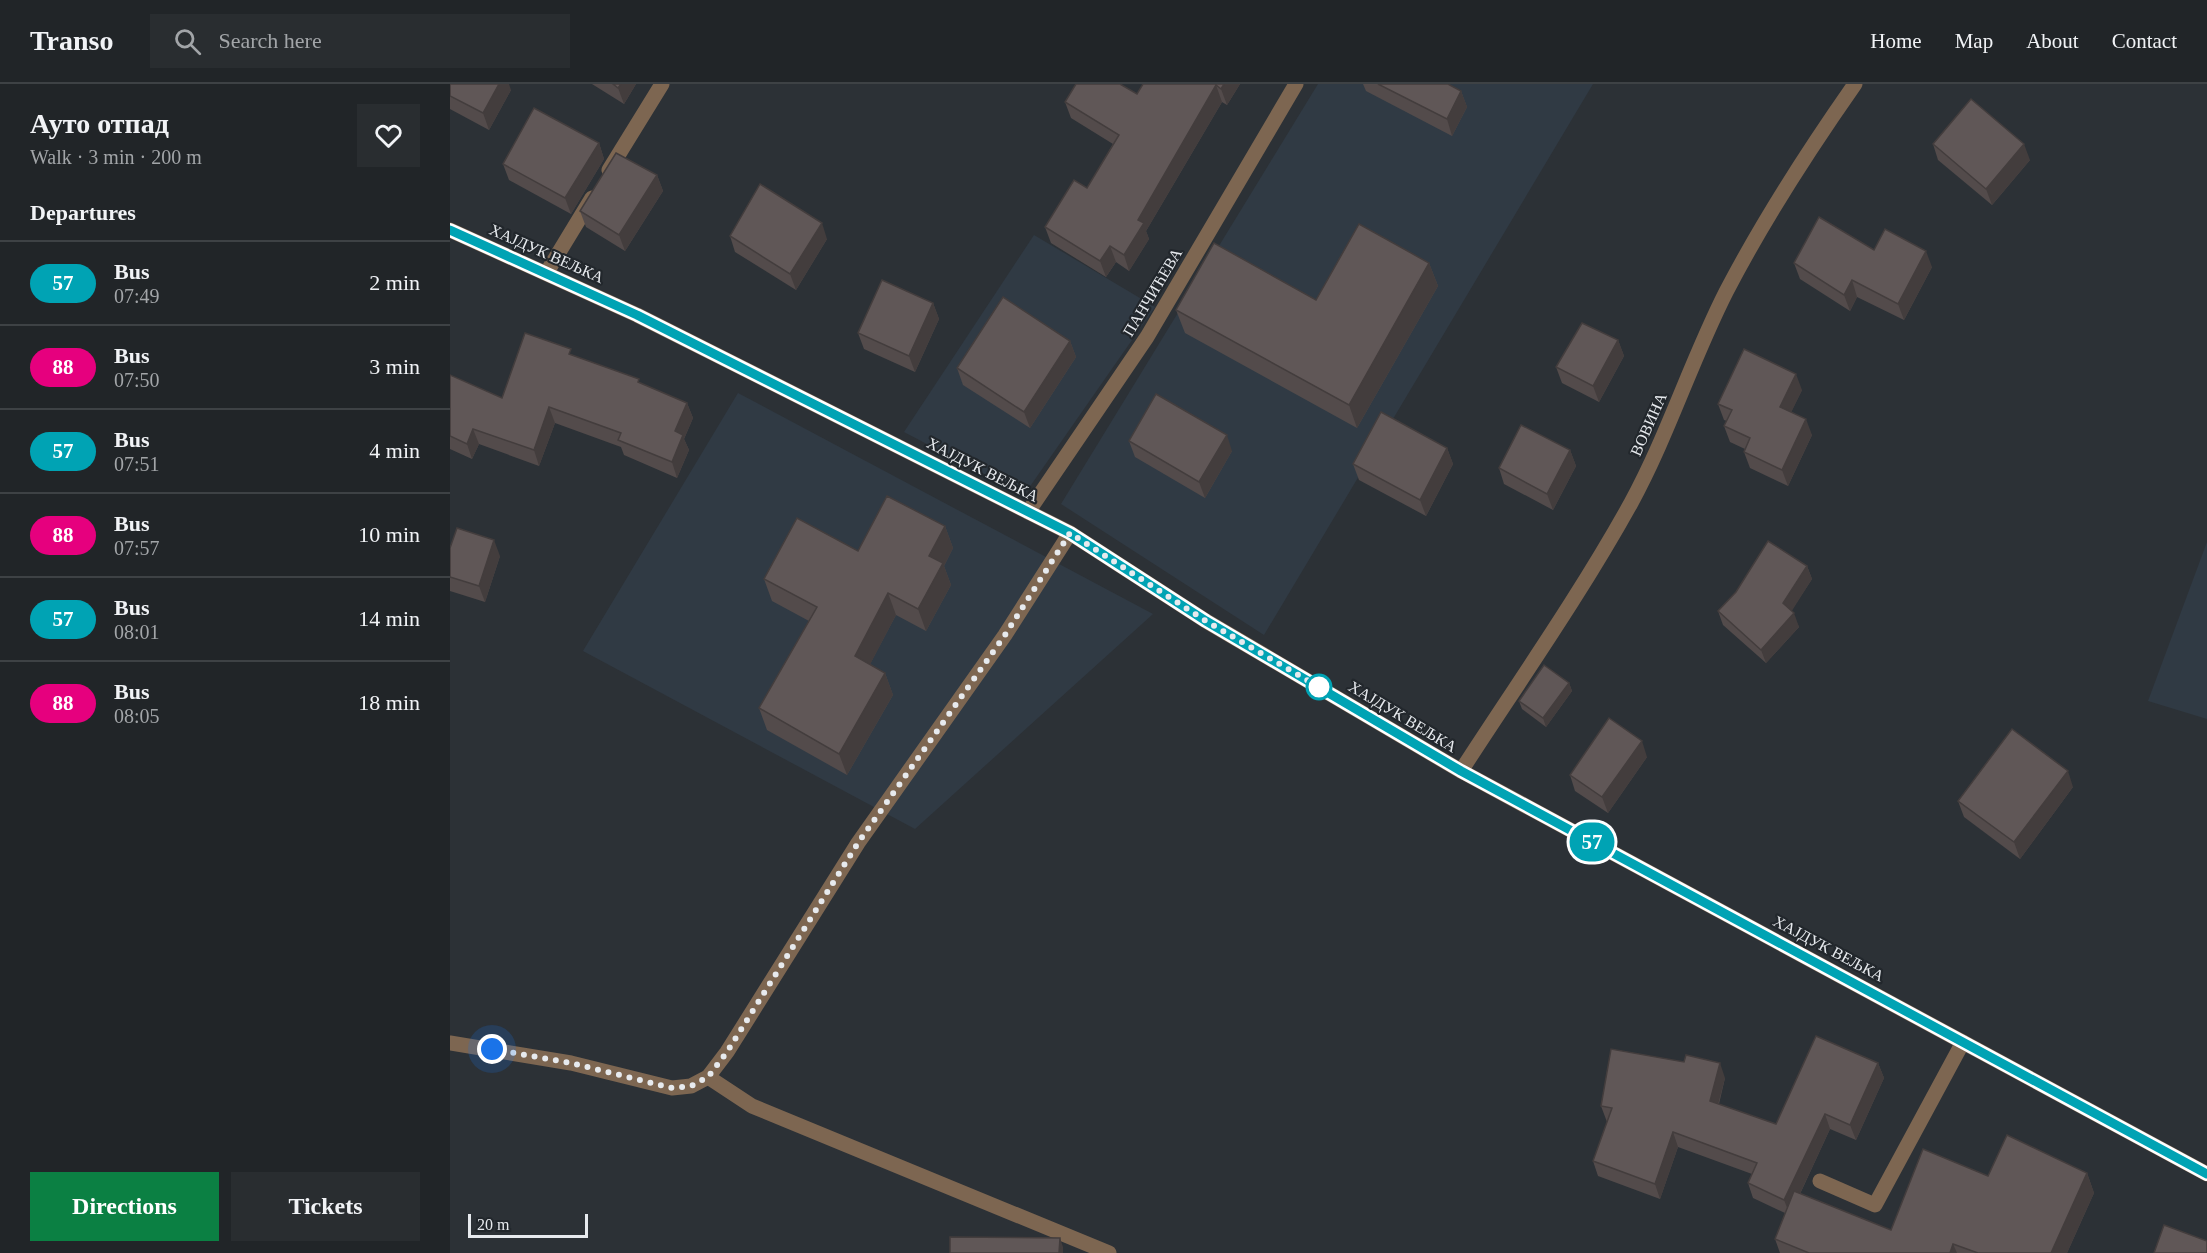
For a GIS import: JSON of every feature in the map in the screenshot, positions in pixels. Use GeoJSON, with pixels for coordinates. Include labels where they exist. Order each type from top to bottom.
{"type":"FeatureCollection","features":[{"type":"Feature","properties":{"kind":"street"},"geometry":{"type":"LineString","coordinates":[[546,272],[662,84]]}},
{"type":"Feature","properties":{"kind":"street","name":"ПАНЧИЋЕВА"},"geometry":{"type":"LineString","coordinates":[[1028,512],[1147,337],[1296,84]]}},
{"type":"Feature","properties":{"kind":"street","name":"ВОВИНА"},"geometry":{"type":"LineString","coordinates":[[1461,771],[1616,529],[1655,456],[1696,355],[1726,293],[1796,170],[1855,84]]}},
{"type":"Feature","properties":{"kind":"street","name":"ХАЈДУК ВЕЉКА"},"geometry":{"type":"LineString","coordinates":[[450,230],[637,315],[1070,533],[1206,621],[1461,771],[2207,1174]]}},
{"type":"Feature","properties":{"kind":"street"},"geometry":{"type":"LineString","coordinates":[[450,1043],[571,1063],[672,1088],[691,1086],[708,1077],[727,1052],[858,843],[1005,635],[1070,533]]}},
{"type":"Feature","properties":{"kind":"street"},"geometry":{"type":"LineString","coordinates":[[1820,1181],[1875,1205],[1963,1042]]}},
{"type":"Feature","properties":{"kind":"street"},"geometry":{"type":"LineString","coordinates":[[708,1077],[752,1106],[1108,1253]]}},
{"type":"Feature","properties":{"kind":"shaded area"},"geometry":{"type":"Polygon","coordinates":[[[1318,84],[1593,84],[1264,635],[1061,504],[1318,84]]]}},
{"type":"Feature","properties":{"kind":"shaded area"},"geometry":{"type":"Polygon","coordinates":[[[1034,235],[1155,307],[1024,495],[904,432],[1034,235]]]}},
{"type":"Feature","properties":{"kind":"shaded area"},"geometry":{"type":"Polygon","coordinates":[[[738,393],[1153,614],[915,829],[583,651],[738,393]]]}},
{"type":"Feature","properties":{"kind":"shaded area"},"geometry":{"type":"Polygon","coordinates":[[[2207,542],[2207,719],[2148,701],[2207,542]]]}},
{"type":"Feature","properties":{"kind":"building"},"geometry":{"type":"Polygon","coordinates":[[[450,84],[499,84],[483,113],[450,96],[450,84]]]}},
{"type":"Feature","properties":{"kind":"building"},"geometry":{"type":"Polygon","coordinates":[[[1076,84],[1120,84],[1137,94],[1143,84],[1224,84],[1221,89],[1216,85],[1138,220],[1144,223],[1124,255],[1110,246],[1100,261],[1045,227],[1074,180],[1087,188],[1119,135],[1065,102],[1076,84]]]}},
{"type":"Feature","properties":{"kind":"building"},"geometry":{"type":"Polygon","coordinates":[[[1378,84],[1448,84],[1461,91],[1447,119],[1378,84]]]}},
{"type":"Feature","properties":{"kind":"building"},"geometry":{"type":"Polygon","coordinates":[[[1971,99],[2024,144],[1986,189],[1933,144],[1971,99]]]}},
{"type":"Feature","properties":{"kind":"building"},"geometry":{"type":"Polygon","coordinates":[[[534,108],[599,143],[565,198],[503,164],[534,108]]]}},
{"type":"Feature","properties":{"kind":"building"},"geometry":{"type":"Polygon","coordinates":[[[616,153],[657,175],[619,235],[580,211],[616,153]]]}},
{"type":"Feature","properties":{"kind":"building"},"geometry":{"type":"Polygon","coordinates":[[[760,184],[822,223],[790,274],[730,236],[760,184]]]}},
{"type":"Feature","properties":{"kind":"building"},"geometry":{"type":"Polygon","coordinates":[[[1819,217],[1874,250],[1885,229],[1926,251],[1898,304],[1852,280],[1844,295],[1794,263],[1819,217]]]}},
{"type":"Feature","properties":{"kind":"building"},"geometry":{"type":"Polygon","coordinates":[[[1359,224],[1429,263],[1349,405],[1176,310],[1214,243],[1316,300],[1359,224]]]}},
{"type":"Feature","properties":{"kind":"building"},"geometry":{"type":"Polygon","coordinates":[[[882,280],[933,303],[909,356],[858,333],[882,280]]]}},
{"type":"Feature","properties":{"kind":"building"},"geometry":{"type":"Polygon","coordinates":[[[1003,297],[1070,341],[1024,412],[957,368],[1003,297]]]}},
{"type":"Feature","properties":{"kind":"building"},"geometry":{"type":"Polygon","coordinates":[[[1582,323],[1618,340],[1593,386],[1556,367],[1582,323]]]}},
{"type":"Feature","properties":{"kind":"building"},"geometry":{"type":"Polygon","coordinates":[[[525,333],[571,349],[569,354],[639,379],[638,382],[687,403],[675,431],[683,435],[672,462],[618,440],[621,433],[549,407],[534,450],[473,429],[467,444],[450,436],[450,375],[502,398],[525,333]]]}},
{"type":"Feature","properties":{"kind":"building"},"geometry":{"type":"Polygon","coordinates":[[[1744,349],[1796,374],[1780,407],[1806,419],[1782,470],[1744,452],[1750,438],[1724,426],[1732,410],[1718,404],[1744,349]]]}},
{"type":"Feature","properties":{"kind":"building"},"geometry":{"type":"Polygon","coordinates":[[[1156,394],[1227,435],[1199,482],[1129,441],[1156,394]]]}},
{"type":"Feature","properties":{"kind":"building"},"geometry":{"type":"Polygon","coordinates":[[[1381,412],[1447,448],[1420,500],[1353,464],[1381,412]]]}},
{"type":"Feature","properties":{"kind":"building"},"geometry":{"type":"Polygon","coordinates":[[[1521,425],[1570,450],[1547,494],[1499,468],[1521,425]]]}},
{"type":"Feature","properties":{"kind":"building"},"geometry":{"type":"Polygon","coordinates":[[[887,496],[945,526],[929,556],[943,563],[918,609],[888,593],[855,656],[885,673],[839,754],[759,708],[817,607],[764,579],[797,518],[858,551],[887,496]]]}},
{"type":"Feature","properties":{"kind":"building"},"geometry":{"type":"Polygon","coordinates":[[[457,528],[494,540],[479,586],[450,577],[450,548],[457,528]]]}},
{"type":"Feature","properties":{"kind":"building"},"geometry":{"type":"Polygon","coordinates":[[[1768,541],[1807,566],[1783,603],[1794,613],[1761,650],[1718,611],[1736,592],[1768,541]]]}},
{"type":"Feature","properties":{"kind":"building"},"geometry":{"type":"Polygon","coordinates":[[[1544,665],[1569,683],[1543,718],[1519,701],[1544,665]]]}},
{"type":"Feature","properties":{"kind":"building"},"geometry":{"type":"Polygon","coordinates":[[[1609,718],[1642,741],[1602,797],[1570,775],[1609,718]]]}},
{"type":"Feature","properties":{"kind":"building"},"geometry":{"type":"Polygon","coordinates":[[[2012,729],[2068,771],[2014,842],[1958,801],[2012,729]]]}},
{"type":"Feature","properties":{"kind":"building"},"geometry":{"type":"Polygon","coordinates":[[[1816,1036],[1878,1063],[1850,1125],[1825,1114],[1784,1200],[1748,1183],[1757,1163],[1673,1132],[1655,1184],[1593,1161],[1612,1108],[1601,1106],[1611,1049],[1684,1062],[1686,1055],[1720,1063],[1710,1101],[1776,1124],[1816,1036]]]}},
{"type":"Feature","properties":{"kind":"building"},"geometry":{"type":"Polygon","coordinates":[[[2007,1135],[2087,1173],[2051,1253],[1978,1253],[1953,1244],[1950,1253],[1809,1253],[1775,1239],[1794,1191],[1891,1230],[1923,1149],[1988,1176],[2007,1135]]]}},
{"type":"Feature","properties":{"kind":"building"},"geometry":{"type":"Polygon","coordinates":[[[2164,1225],[2207,1241],[2207,1253],[2154,1253],[2164,1225]]]}},
{"type":"Feature","properties":{"kind":"building"},"geometry":{"type":"Polygon","coordinates":[[[950,1237],[1060,1238],[1059,1253],[950,1253],[950,1237]]]}},
{"type":"Feature","properties":{"kind":"bus line","name":"57"},"geometry":{"type":"LineString","coordinates":[[450,230],[637,315],[1070,533],[1206,621],[1461,771],[2207,1174]]}},
{"type":"Feature","properties":{"kind":"route"},"geometry":{"type":"LineString","coordinates":[[492,1049],[571,1063],[672,1088],[691,1086],[708,1077],[727,1052],[858,843],[1005,635],[1070,533],[1206,621],[1324,690],[1319,687]]}}]}
